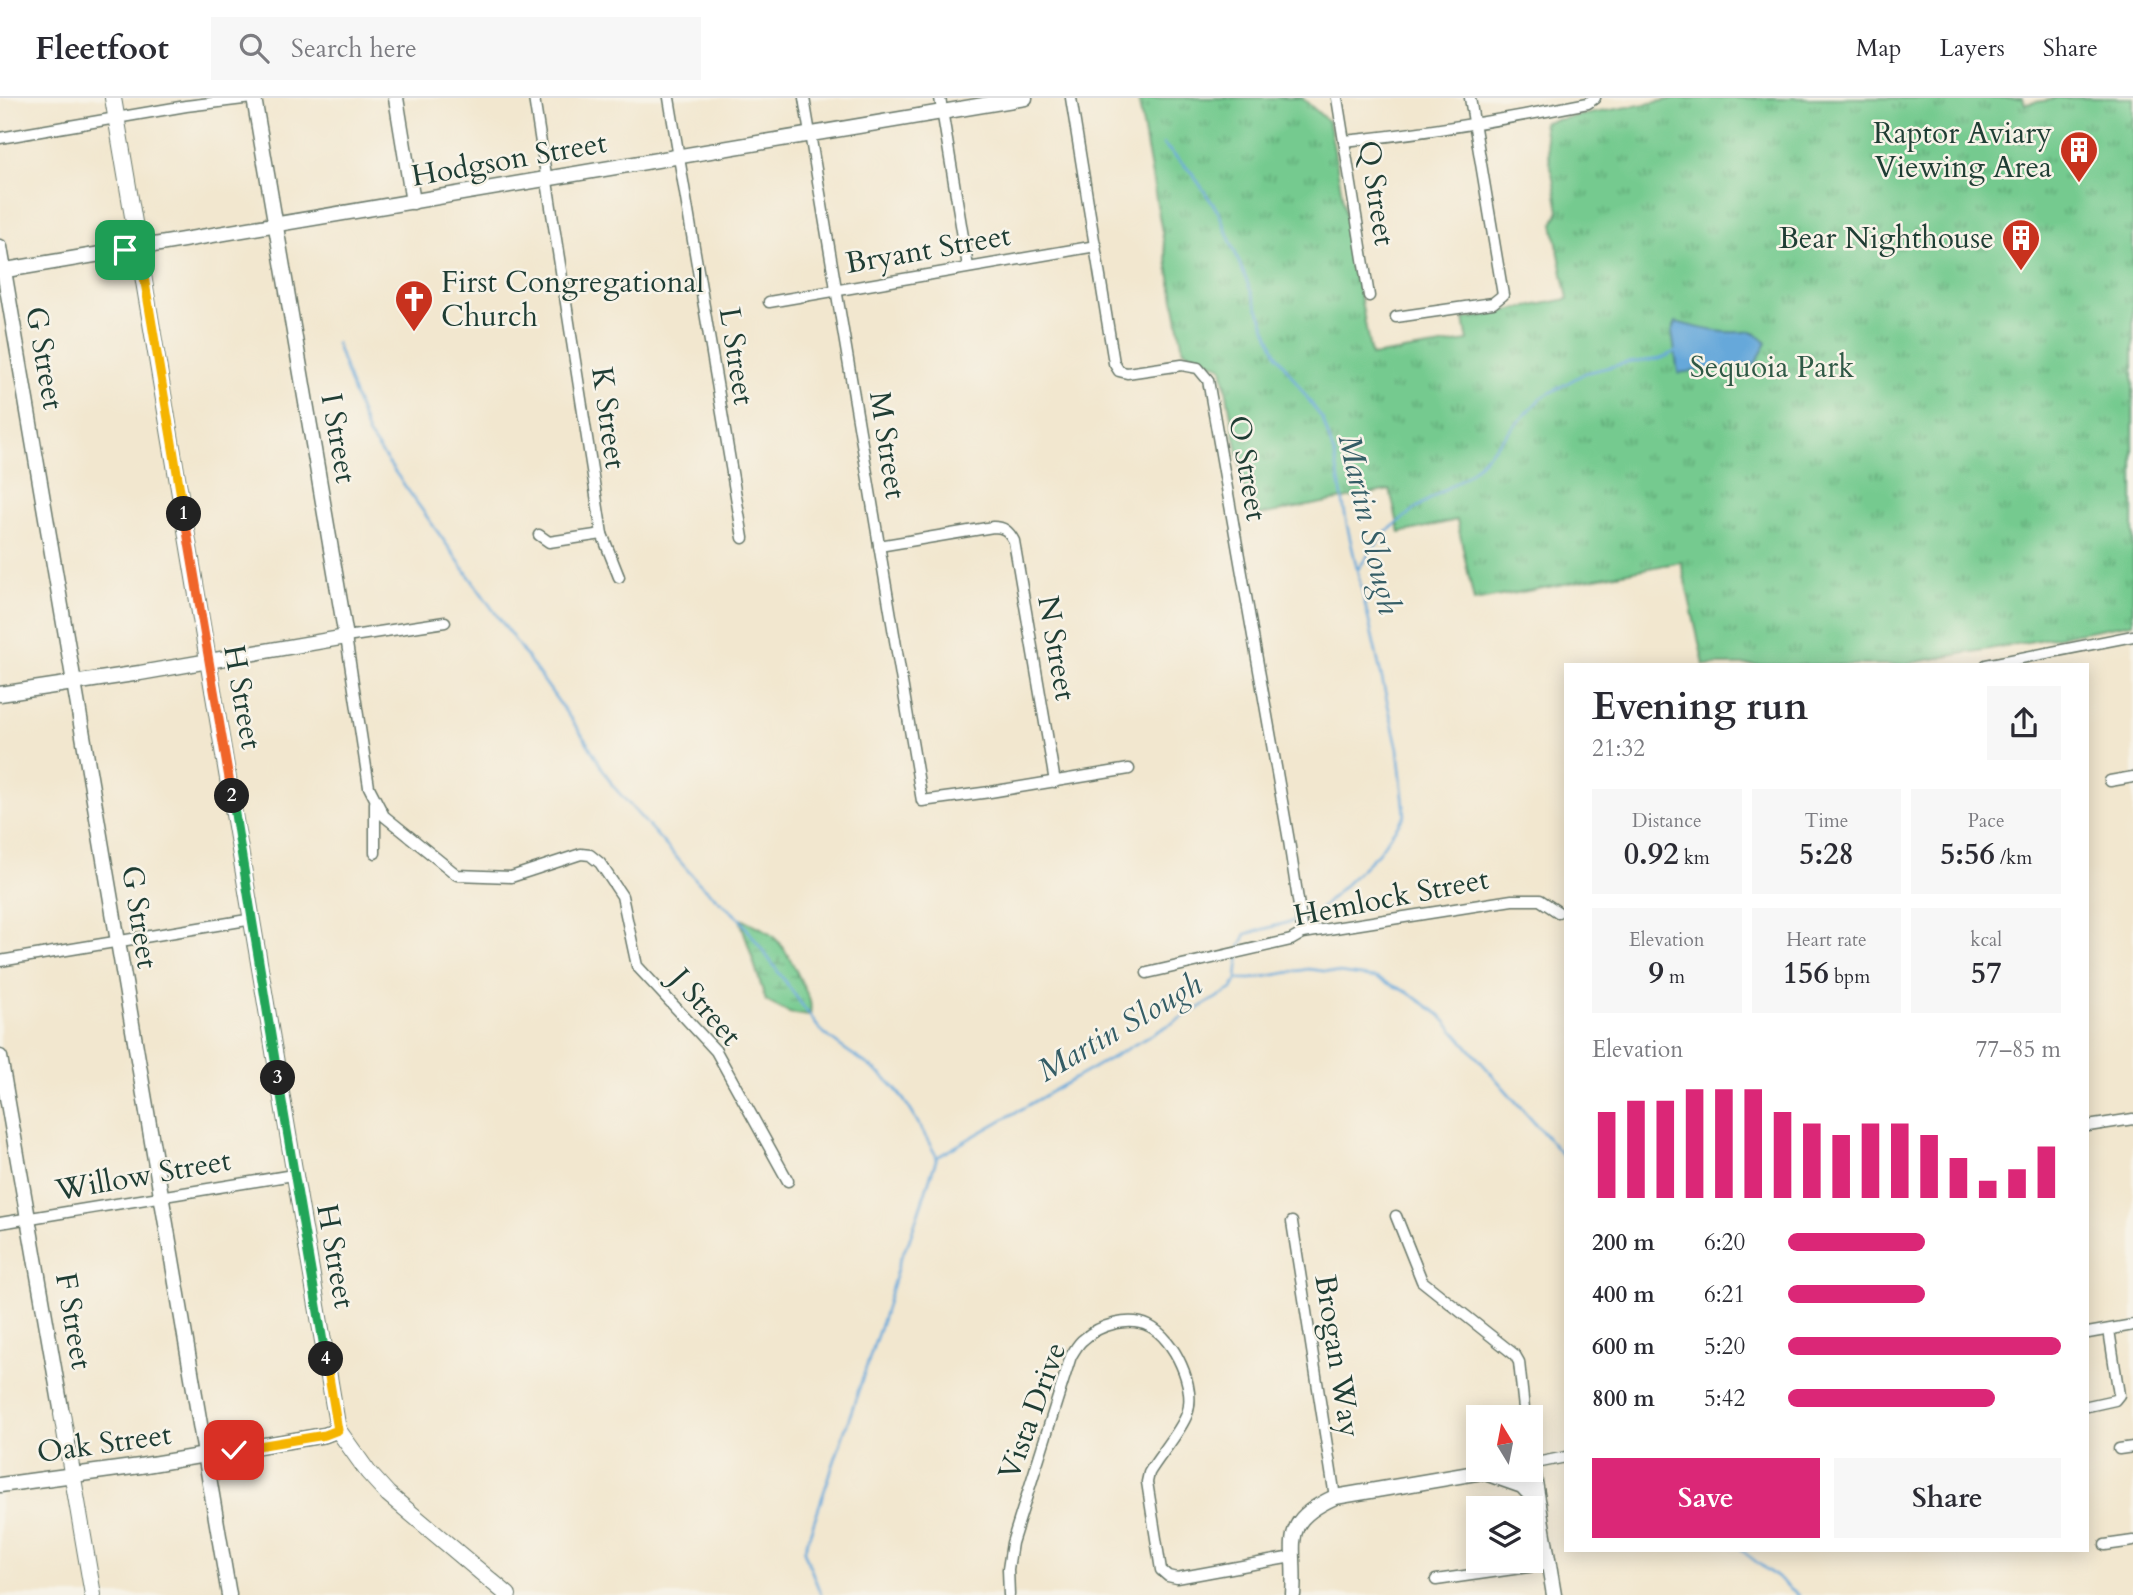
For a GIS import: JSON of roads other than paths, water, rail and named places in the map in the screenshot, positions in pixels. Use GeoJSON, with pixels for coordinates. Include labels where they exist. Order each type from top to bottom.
{"type":"FeatureCollection","features":[{"type":"Feature","properties":{"kind":"main road","name":"H Street"},"geometry":{"type":"LineString","coordinates":[[113,98],[338,1430]]}},
{"type":"Feature","properties":{"kind":"main road","name":"F Street"},"geometry":{"type":"LineString","coordinates":[[62,1414],[93,1595]]}},
{"type":"Feature","properties":{"kind":"main road"},"geometry":{"type":"LineString","coordinates":[[338,1430],[368,1472],[388,1494],[508,1595]]}},
{"type":"Feature","properties":{"kind":"street"},"geometry":{"type":"LineString","coordinates":[[0,138],[253,98]]}},
{"type":"Feature","properties":{"kind":"street","name":"I Street"},"geometry":{"type":"LineString","coordinates":[[253,98],[346,637],[369,787],[375,801]]}},
{"type":"Feature","properties":{"kind":"street"},"geometry":{"type":"LineString","coordinates":[[396,98],[413,202]]}},
{"type":"Feature","properties":{"kind":"street","name":"K Street"},"geometry":{"type":"LineString","coordinates":[[534,98],[601,534],[619,578]]}},
{"type":"Feature","properties":{"kind":"street","name":"L Street"},"geometry":{"type":"LineString","coordinates":[[669,98],[743,538]]}},
{"type":"Feature","properties":{"kind":"street","name":"M Street"},"geometry":{"type":"LineString","coordinates":[[804,98],[922,801],[1055,782]]}},
{"type":"Feature","properties":{"kind":"street","name":"Hodgson Street"},"geometry":{"type":"LineString","coordinates":[[2,270],[680,157],[810,134],[941,105],[1026,98]]}},
{"type":"Feature","properties":{"kind":"street","name":"O Street"},"geometry":{"type":"LineString","coordinates":[[1071,98],[1114,363],[1119,371],[1127,373],[1182,365],[1198,368],[1208,380],[1303,933]]}},
{"type":"Feature","properties":{"kind":"street","name":"Q Street"},"geometry":{"type":"LineString","coordinates":[[1337,98],[1369,296]]}},
{"type":"Feature","properties":{"kind":"street"},"geometry":{"type":"LineString","coordinates":[[1396,317],[1493,303],[1503,296],[1470,98]]}},
{"type":"Feature","properties":{"kind":"street"},"geometry":{"type":"LineString","coordinates":[[1344,141],[1474,124],[1591,100]]}},
{"type":"Feature","properties":{"kind":"street"},"geometry":{"type":"LineString","coordinates":[[941,105],[968,267]]}},
{"type":"Feature","properties":{"kind":"street","name":"Bryant Street"},"geometry":{"type":"LineString","coordinates":[[769,302],[1096,246]]}},
{"type":"Feature","properties":{"kind":"street","name":"G Street"},"geometry":{"type":"LineString","coordinates":[[0,247],[229,1595]]}},
{"type":"Feature","properties":{"kind":"street","name":"N Street"},"geometry":{"type":"LineString","coordinates":[[879,547],[1003,527],[1014,541],[1055,782]]}},
{"type":"Feature","properties":{"kind":"street"},"geometry":{"type":"LineString","coordinates":[[540,535],[549,542],[601,534]]}},
{"type":"Feature","properties":{"kind":"street"},"geometry":{"type":"LineString","coordinates":[[0,694],[445,622]]}},
{"type":"Feature","properties":{"kind":"street"},"geometry":{"type":"LineString","coordinates":[[1996,663],[2132,637],[2133,650]]}},
{"type":"Feature","properties":{"kind":"street"},"geometry":{"type":"LineString","coordinates":[[1055,782],[1129,769]]}},
{"type":"Feature","properties":{"kind":"street"},"geometry":{"type":"LineString","coordinates":[[2110,781],[2133,777]]}},
{"type":"Feature","properties":{"kind":"street"},"geometry":{"type":"LineString","coordinates":[[375,801],[375,853]]}},
{"type":"Feature","properties":{"kind":"street","name":"J Street"},"geometry":{"type":"LineString","coordinates":[[375,801],[384,816],[457,875],[511,877],[581,854],[590,855],[600,863],[622,896],[637,966],[716,1051],[788,1181]]}},
{"type":"Feature","properties":{"kind":"street","name":"Hemlock Street"},"geometry":{"type":"LineString","coordinates":[[1147,973],[1291,940],[1303,933],[1512,900],[1540,900],[1558,912]]}},
{"type":"Feature","properties":{"kind":"street"},"geometry":{"type":"LineString","coordinates":[[0,961],[253,919]]}},
{"type":"Feature","properties":{"kind":"street","name":"F Street"},"geometry":{"type":"LineString","coordinates":[[0,1056],[62,1414]]}},
{"type":"Feature","properties":{"kind":"street"},"geometry":{"type":"LineString","coordinates":[[2089,1126],[2133,1119]]}},
{"type":"Feature","properties":{"kind":"street","name":"Willow Street"},"geometry":{"type":"LineString","coordinates":[[0,1223],[293,1175]]}},
{"type":"Feature","properties":{"kind":"street"},"geometry":{"type":"LineString","coordinates":[[1396,1216],[1422,1281],[1515,1355],[1519,1362],[1524,1405]]}},
{"type":"Feature","properties":{"kind":"street","name":"Brogan Way"},"geometry":{"type":"LineString","coordinates":[[1292,1222],[1335,1497]]}},
{"type":"Feature","properties":{"kind":"street","name":"Vista Drive"},"geometry":{"type":"LineString","coordinates":[[1009,1595],[1008,1569],[1012,1543],[1071,1356],[1079,1344],[1091,1334],[1121,1323],[1140,1323],[1160,1333],[1181,1364],[1187,1377],[1190,1395],[1187,1415],[1149,1473],[1147,1482],[1161,1570],[1168,1576],[1177,1578],[1292,1557]]}},
{"type":"Feature","properties":{"kind":"street"},"geometry":{"type":"LineString","coordinates":[[2089,1333],[2133,1325]]}},
{"type":"Feature","properties":{"kind":"street"},"geometry":{"type":"LineString","coordinates":[[2089,1406],[2115,1400],[2119,1395],[2109,1330]]}},
{"type":"Feature","properties":{"kind":"street","name":"Oak Street"},"geometry":{"type":"LineString","coordinates":[[0,1485],[205,1455],[325,1435],[338,1430]]}},
{"type":"Feature","properties":{"kind":"street"},"geometry":{"type":"LineString","coordinates":[[2119,1449],[2133,1447]]}},
{"type":"Feature","properties":{"kind":"street"},"geometry":{"type":"LineString","coordinates":[[1544,1461],[1564,1457]]}},
{"type":"Feature","properties":{"kind":"street"},"geometry":{"type":"LineString","coordinates":[[1293,1595],[1293,1533],[1296,1523],[1313,1508],[1335,1497],[1466,1475]]}},
{"type":"Feature","properties":{"kind":"street"},"geometry":{"type":"LineString","coordinates":[[1511,1482],[1522,1486],[1531,1496]]}},
{"type":"Feature","properties":{"kind":"street"},"geometry":{"type":"LineString","coordinates":[[1543,1528],[1554,1595]]}},
{"type":"Feature","properties":{"kind":"street"},"geometry":{"type":"LineString","coordinates":[[2105,1545],[2133,1542]]}},
{"type":"Feature","properties":{"kind":"street"},"geometry":{"type":"LineString","coordinates":[[1436,1580],[1549,1564]]}},
{"type":"Feature","properties":{"kind":"water"},"geometry":{"type":"Polygon","coordinates":[[[1676,322],[1723,332],[1752,331],[1767,343],[1755,364],[1678,373],[1672,332],[1676,322]]]}},
{"type":"Feature","properties":{"kind":"waterway","name":"Martin Slough"},"geometry":{"type":"LineString","coordinates":[[1163,144],[1192,173],[1219,213],[1277,355],[1323,420],[1335,457],[1347,525],[1398,749],[1405,815],[1378,853],[1313,916],[1303,918]]}},
{"type":"Feature","properties":{"kind":"waterway"},"geometry":{"type":"LineString","coordinates":[[336,343],[368,434],[585,739],[613,786],[699,883],[740,919],[818,1027],[895,1088],[937,1157]]}},
{"type":"Feature","properties":{"kind":"waterway"},"geometry":{"type":"LineString","coordinates":[[1358,569],[1385,533],[1416,508],[1469,474],[1541,398],[1585,373],[1626,363],[1660,359],[1677,351]]}},
{"type":"Feature","properties":{"kind":"waterway","name":"Martin Slough"},"geometry":{"type":"LineString","coordinates":[[1240,947],[1246,934],[1297,920]]}},
{"type":"Feature","properties":{"kind":"waterway","name":"Martin Slough"},"geometry":{"type":"LineString","coordinates":[[821,1595],[804,1551],[883,1318],[900,1259],[909,1241],[937,1157],[1232,989],[1237,979],[1239,957]]}},
{"type":"Feature","properties":{"kind":"waterway"},"geometry":{"type":"LineString","coordinates":[[1237,979],[1308,969],[1376,978],[1407,992],[1440,1015],[1564,1157]]}},
{"type":"Feature","properties":{"kind":"waterway"},"geometry":{"type":"LineString","coordinates":[[1744,1552],[1799,1595]]}},
{"type":"Feature","properties":{"kind":"place","name":"Raptor Aviary Viewing Area"},"geometry":{"type":"Point","coordinates":[2079,184]}},
{"type":"Feature","properties":{"kind":"place","name":"Bear Nighthouse"},"geometry":{"type":"Point","coordinates":[2021,272]}},
{"type":"Feature","properties":{"kind":"place","name":"First Congregational Church"},"geometry":{"type":"Point","coordinates":[414,333]}},
{"type":"Feature","properties":{"kind":"park label","name":"Sequoia Park"},"geometry":{"type":"Point","coordinates":[1772,367]}}]}
